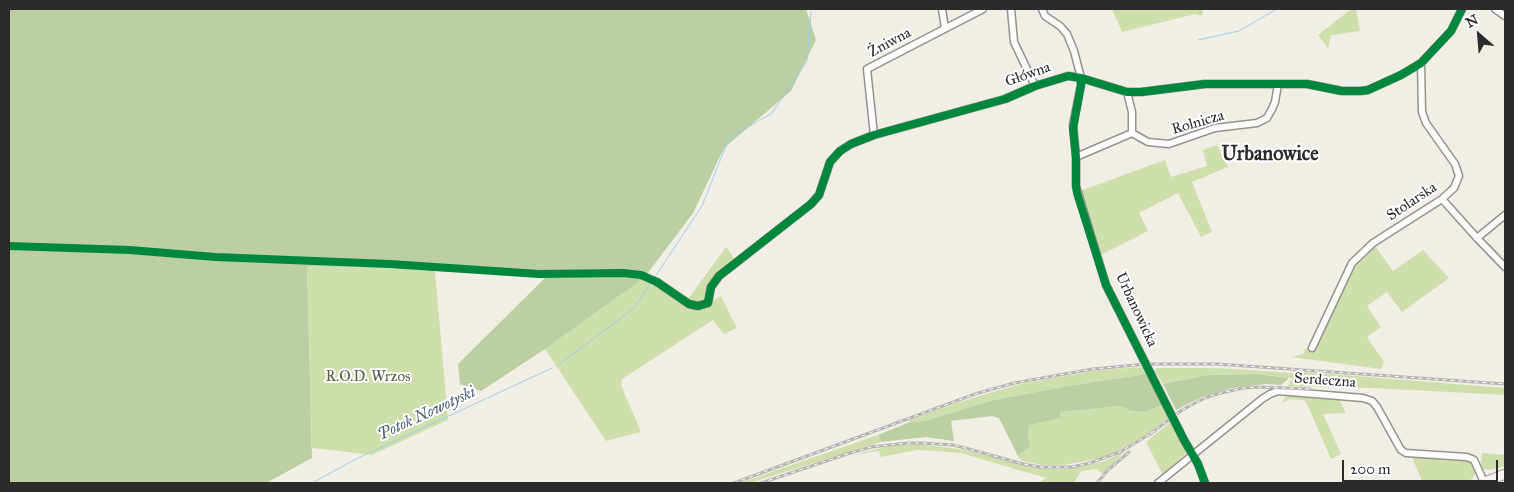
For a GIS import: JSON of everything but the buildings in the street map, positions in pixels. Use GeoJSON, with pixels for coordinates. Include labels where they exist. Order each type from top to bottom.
{"type":"FeatureCollection","features":[{"type":"Feature","properties":{"kind":"street"},"geometry":{"type":"LineString","coordinates":[[942,9],[945,28]]}},
{"type":"Feature","properties":{"kind":"street","name":"Żniwna"},"geometry":{"type":"LineString","coordinates":[[874,135],[867,69],[982,9]]}},
{"type":"Feature","properties":{"kind":"street"},"geometry":{"type":"LineString","coordinates":[[1011,9],[1014,42],[1035,86]]}},
{"type":"Feature","properties":{"kind":"street","name":"Urbanowicka"},"geometry":{"type":"LineString","coordinates":[[1042,9],[1045,16],[1060,26],[1067,34],[1074,51],[1081,78],[1073,129],[1076,157],[1076,186],[1106,285],[1201,469],[1205,483]]}},
{"type":"Feature","properties":{"kind":"street","name":"Główna"},"geometry":{"type":"LineString","coordinates":[[657,282],[690,304],[698,306],[708,303],[711,287],[719,276],[811,204],[819,195],[830,162],[840,151],[851,144],[874,135],[1005,99],[1035,86],[1068,76],[1127,92],[1206,84],[1307,84],[1342,91],[1368,90],[1400,75],[1421,62],[1451,31],[1462,9]]}},
{"type":"Feature","properties":{"kind":"street"},"geometry":{"type":"LineString","coordinates":[[1495,9],[1505,16]]}},
{"type":"Feature","properties":{"kind":"street","name":"Stolarska"},"geometry":{"type":"LineString","coordinates":[[1312,348],[1352,262],[1373,243],[1442,199],[1454,188],[1459,176],[1455,164],[1426,123],[1422,112],[1421,62]]}},
{"type":"Feature","properties":{"kind":"street","name":"Rolnicza"},"geometry":{"type":"LineString","coordinates":[[1132,133],[1148,142],[1169,144],[1215,128],[1257,122],[1267,118],[1272,109],[1278,84]]}},
{"type":"Feature","properties":{"kind":"street"},"geometry":{"type":"LineString","coordinates":[[1076,157],[1132,133],[1132,112],[1127,92]]}},
{"type":"Feature","properties":{"kind":"street"},"geometry":{"type":"LineString","coordinates":[[1442,199],[1505,267]]}},
{"type":"Feature","properties":{"kind":"street"},"geometry":{"type":"LineString","coordinates":[[1477,238],[1505,215]]}},
{"type":"Feature","properties":{"kind":"street","name":"Serdeczna"},"geometry":{"type":"LineString","coordinates":[[1158,483],[1270,394],[1278,392],[1364,398],[1372,401],[1377,407],[1401,450],[1406,453],[1467,457],[1474,460],[1483,483],[1505,474]]}},
{"type":"Feature","properties":{"kind":"green space"},"geometry":{"type":"Polygon","coordinates":[[[9,9],[806,9],[816,40],[791,91],[724,148],[693,213],[644,278],[545,349],[481,391],[460,384],[458,364],[546,277],[422,269],[307,266],[312,458],[266,483],[9,483],[9,9]]]}},
{"type":"Feature","properties":{"kind":"green space"},"geometry":{"type":"Polygon","coordinates":[[[1112,9],[1203,9],[1202,16],[1195,14],[1122,32],[1112,9]]]}},
{"type":"Feature","properties":{"kind":"green space"},"geometry":{"type":"Polygon","coordinates":[[[1351,9],[1356,9],[1360,31],[1331,35],[1328,48],[1318,35],[1351,9]]]}},
{"type":"Feature","properties":{"kind":"green space"},"geometry":{"type":"Polygon","coordinates":[[[1217,145],[1228,167],[1192,182],[1212,232],[1201,237],[1178,193],[1139,213],[1148,231],[1101,255],[1080,191],[1165,160],[1171,177],[1207,166],[1203,150],[1217,145]]]}},
{"type":"Feature","properties":{"kind":"green space"},"geometry":{"type":"Polygon","coordinates":[[[1375,246],[1393,271],[1423,250],[1449,278],[1402,312],[1387,292],[1367,306],[1381,327],[1367,337],[1384,362],[1381,369],[1291,357],[1303,354],[1306,348],[1314,352],[1352,269],[1375,246]]]}},
{"type":"Feature","properties":{"kind":"green space"},"geometry":{"type":"Polygon","coordinates":[[[726,247],[734,258],[712,278],[706,293],[708,303],[721,296],[737,328],[724,334],[713,320],[622,379],[621,385],[641,432],[606,441],[545,349],[644,278],[659,278],[688,299],[726,247]]]}},
{"type":"Feature","properties":{"kind":"green space","name":"R.O.D. Wrzos"},"geometry":{"type":"Polygon","coordinates":[[[307,266],[435,271],[448,420],[372,455],[312,448],[307,266]]]}},
{"type":"Feature","properties":{"kind":"green space"},"geometry":{"type":"Polygon","coordinates":[[[1141,367],[1146,374],[994,400],[924,421],[910,422],[909,420],[1020,384],[1099,370],[1141,367]]]}},
{"type":"Feature","properties":{"kind":"green space"},"geometry":{"type":"Polygon","coordinates":[[[1158,368],[1217,368],[1293,373],[1293,371],[1505,388],[1505,395],[1373,388],[1288,386],[1293,378],[1257,374],[1208,375],[1163,384],[1154,370],[1158,368]]]}},
{"type":"Feature","properties":{"kind":"green space"},"geometry":{"type":"Polygon","coordinates":[[[1146,374],[1163,405],[1145,412],[1131,411],[1121,406],[1060,412],[1060,418],[1029,425],[1030,447],[1018,456],[999,418],[992,416],[951,421],[954,441],[926,437],[881,442],[878,435],[910,422],[924,421],[994,400],[1146,374]]]}},
{"type":"Feature","properties":{"kind":"green space"},"geometry":{"type":"Polygon","coordinates":[[[1257,374],[1289,378],[1281,385],[1265,384],[1232,388],[1202,397],[1176,410],[1163,384],[1208,375],[1257,374]]]}},
{"type":"Feature","properties":{"kind":"green space"},"geometry":{"type":"Polygon","coordinates":[[[1286,395],[1339,399],[1346,413],[1323,414],[1341,454],[1331,459],[1306,402],[1290,399],[1282,403],[1286,395]]]}},
{"type":"Feature","properties":{"kind":"green space"},"geometry":{"type":"Polygon","coordinates":[[[1163,405],[1168,418],[1144,437],[1114,453],[1097,459],[1063,465],[1042,465],[1022,461],[1018,456],[1030,447],[1029,424],[1059,418],[1059,412],[1121,406],[1131,411],[1145,412],[1163,405]]]}},
{"type":"Feature","properties":{"kind":"green space"},"geometry":{"type":"Polygon","coordinates":[[[1170,422],[1186,453],[1163,475],[1146,442],[1170,422]]]}},
{"type":"Feature","properties":{"kind":"green space"},"geometry":{"type":"Polygon","coordinates":[[[878,435],[881,442],[750,483],[740,483],[878,435]]]}},
{"type":"Feature","properties":{"kind":"green space"},"geometry":{"type":"Polygon","coordinates":[[[918,444],[965,450],[1038,468],[1063,469],[1105,461],[1125,451],[1103,474],[1097,469],[1081,471],[1074,483],[1039,483],[1046,478],[961,453],[917,450],[881,457],[879,451],[852,455],[889,446],[918,444]]]}},
{"type":"Feature","properties":{"kind":"green space"},"geometry":{"type":"Polygon","coordinates":[[[1482,453],[1505,455],[1505,466],[1490,470],[1483,469],[1481,464],[1482,453]]]}},
{"type":"Feature","properties":{"kind":"green space"},"geometry":{"type":"Polygon","coordinates":[[[1413,455],[1463,459],[1475,468],[1476,472],[1472,479],[1462,483],[1423,483],[1413,460],[1413,455]]]}},
{"type":"Feature","properties":{"kind":"waterway"},"geometry":{"type":"LineString","coordinates":[[1198,40],[1239,31],[1277,9]]}},
{"type":"Feature","properties":{"kind":"waterway"},"geometry":{"type":"LineString","coordinates":[[655,277],[702,206],[729,138],[772,113],[807,61],[811,12]]}},
{"type":"Feature","properties":{"kind":"waterway"},"geometry":{"type":"LineString","coordinates":[[557,366],[633,309],[651,283]]}},
{"type":"Feature","properties":{"kind":"waterway","name":"Potok Nowotyski"},"geometry":{"type":"LineString","coordinates":[[312,483],[356,459],[552,368]]}},
{"type":"Feature","properties":{"kind":"railway"},"geometry":{"type":"LineString","coordinates":[[734,483],[975,394],[1014,383],[1093,369],[1146,364],[1217,364],[1505,384]]}},
{"type":"Feature","properties":{"kind":"railway"},"geometry":{"type":"LineString","coordinates":[[1150,434],[1182,410],[1217,394],[1243,388],[1259,387],[1310,389]]}},
{"type":"Feature","properties":{"kind":"railway"},"geometry":{"type":"LineString","coordinates":[[761,483],[871,447],[908,443],[953,445],[1040,467],[1072,467],[1090,463],[1120,452],[1155,431]]}},
{"type":"Feature","properties":{"kind":"railway"},"geometry":{"type":"LineString","coordinates":[[1097,483],[1108,470],[1129,452]]}},
{"type":"Feature","properties":{"kind":"cycle path"},"geometry":{"type":"LineString","coordinates":[[9,246],[130,250],[215,257],[390,264],[539,274],[623,273],[641,275],[657,282],[689,304],[698,306],[708,303],[711,287],[719,276],[811,204],[819,195],[830,162],[840,151],[851,144],[874,135],[1005,99],[1035,86],[1068,76],[1127,92],[1205,84],[1307,84],[1342,91],[1368,90],[1401,75],[1421,63],[1451,31],[1462,9]]}},
{"type":"Feature","properties":{"kind":"cycle path"},"geometry":{"type":"LineString","coordinates":[[1081,78],[1073,129],[1077,193],[1106,285],[1198,464],[1205,483]]}},
{"type":"Feature","properties":{"kind":"district","name":"Urbanowice"},"geometry":{"type":"Point","coordinates":[1270,155]}}]}
